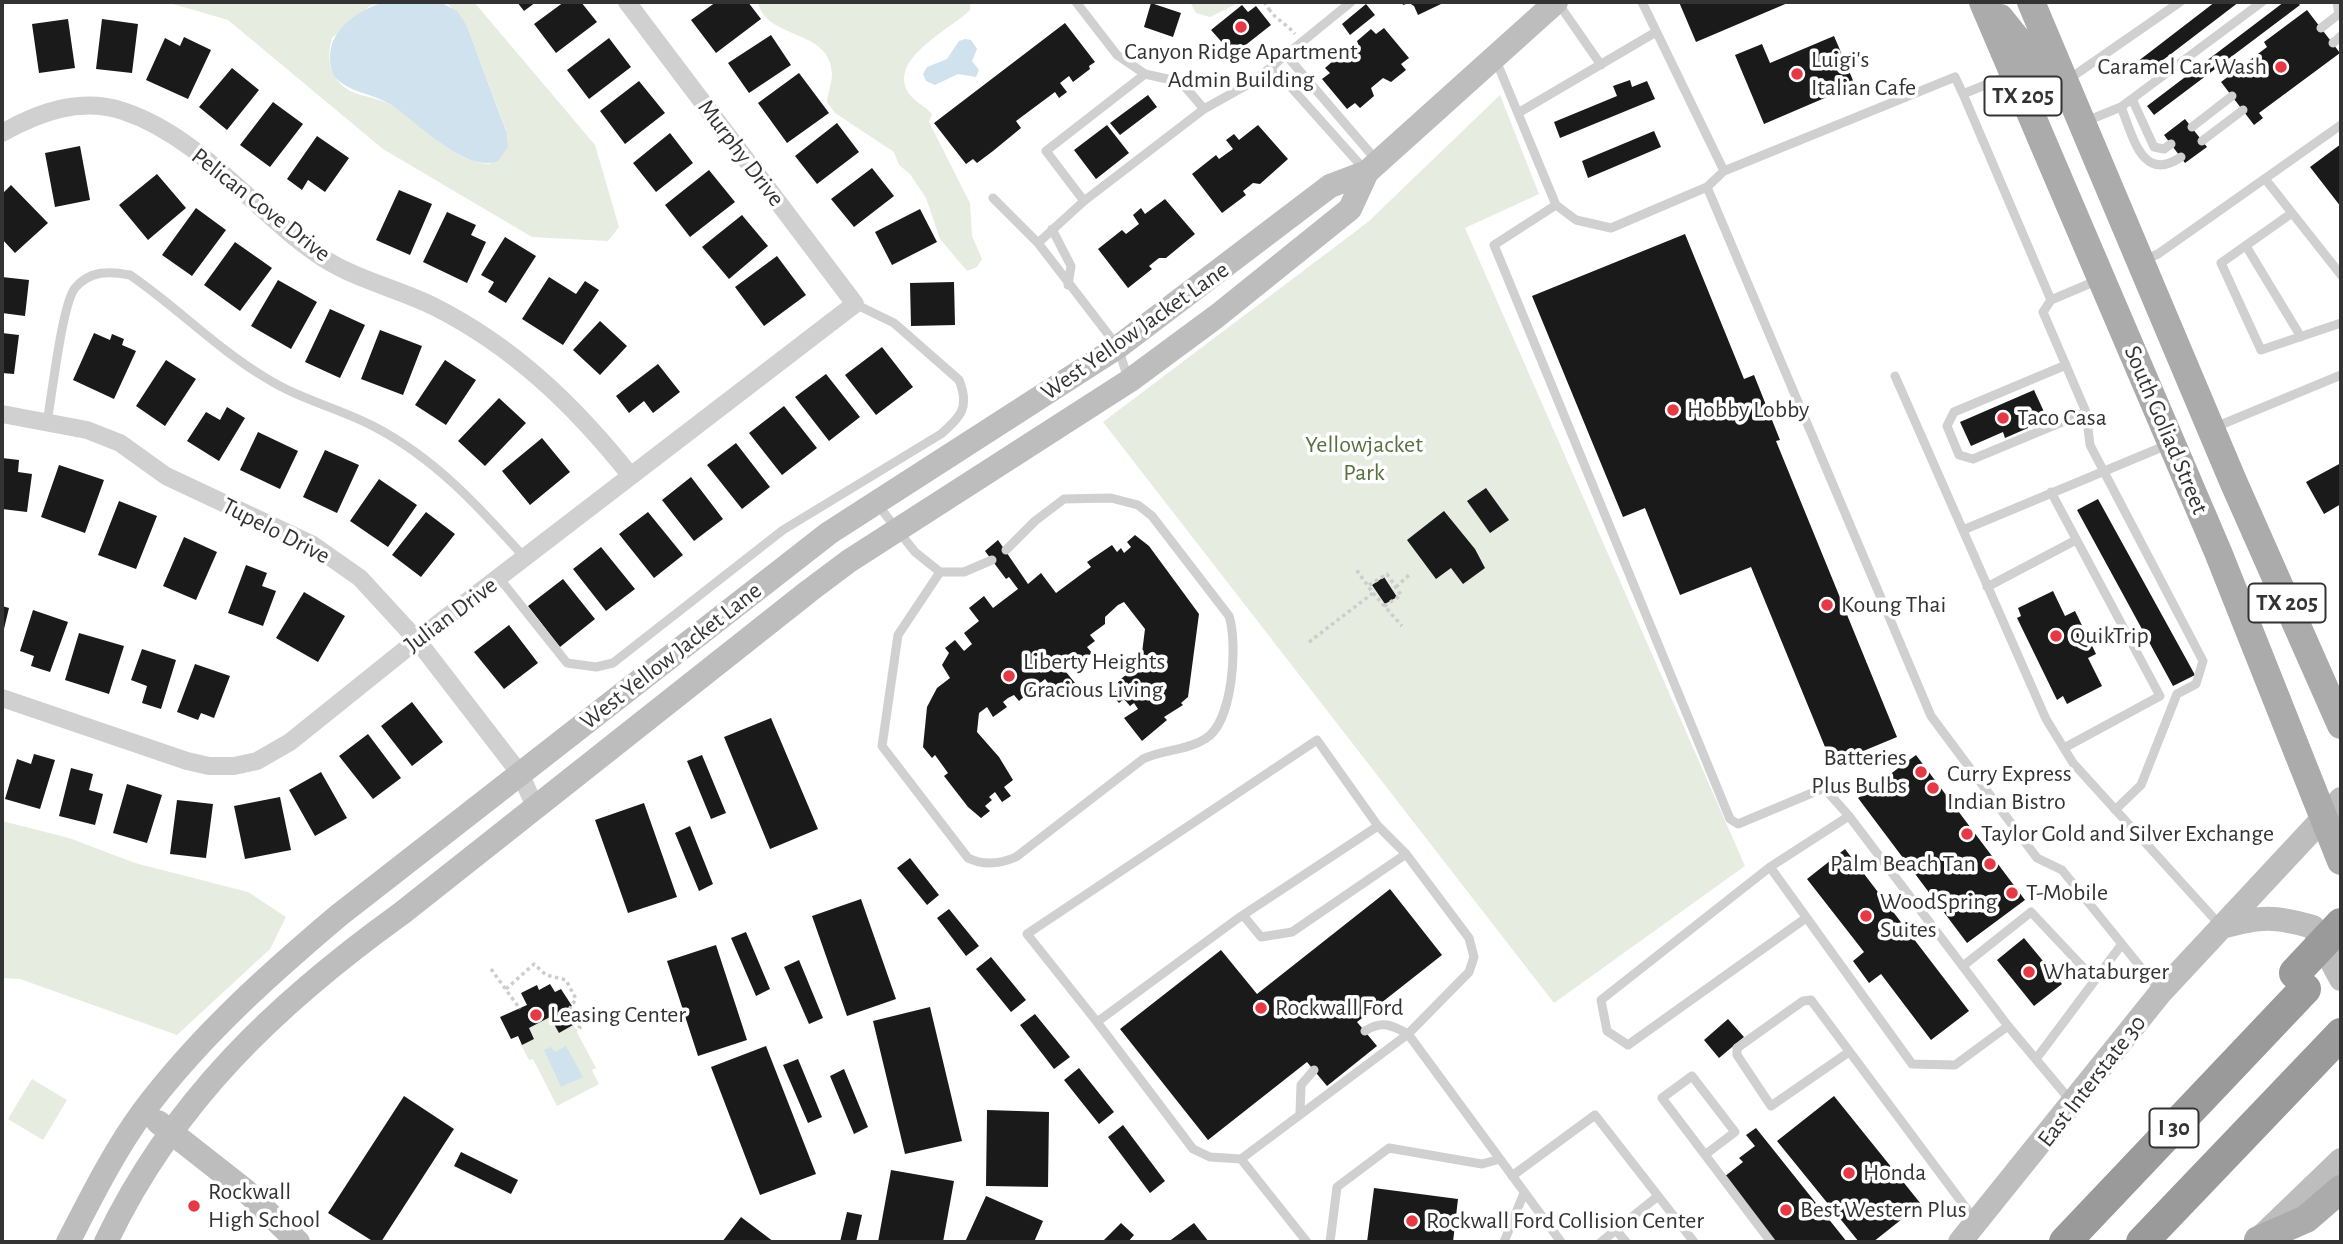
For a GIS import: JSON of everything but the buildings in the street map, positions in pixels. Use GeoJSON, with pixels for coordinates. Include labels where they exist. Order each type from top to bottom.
{"type":"FeatureCollection","features":[{"type":"Feature","properties":{"kind":"highway"},"geometry":{"type":"LineString","coordinates":[[2300,981],[2341,924]]}},
{"type":"Feature","properties":{"kind":"highway","name":"I 30"},"geometry":{"type":"LineString","coordinates":[[2065,1242],[2283,1013],[2300,981],[2341,952]]}},
{"type":"Feature","properties":{"kind":"highway","name":"I 30"},"geometry":{"type":"LineString","coordinates":[[2142,1242],[2336,1039]]}},
{"type":"Feature","properties":{"kind":"main road","name":"South Goliad Street"},"geometry":{"type":"LineString","coordinates":[[1985,2],[2101,279],[2332,808],[2341,861]]}},
{"type":"Feature","properties":{"kind":"main road"},"geometry":{"type":"LineString","coordinates":[[1985,2],[2034,59],[2045,86],[2064,82]]}},
{"type":"Feature","properties":{"kind":"main road","name":"South Goliad Street"},"geometry":{"type":"LineString","coordinates":[[2031,2],[2211,429],[2341,725]]}},
{"type":"Feature","properties":{"kind":"main road"},"geometry":{"type":"LineString","coordinates":[[2101,279],[2142,261]]}},
{"type":"Feature","properties":{"kind":"main road"},"geometry":{"type":"LineString","coordinates":[[2318,671],[2341,689]]}},
{"type":"Feature","properties":{"kind":"main road"},"geometry":{"type":"LineString","coordinates":[[2257,1241],[2306,1219],[2341,1189]]}},
{"type":"Feature","properties":{"kind":"street","name":"Murphy Drive"},"geometry":{"type":"LineString","coordinates":[[627,2],[855,304]]}},
{"type":"Feature","properties":{"kind":"street","name":"West Yellow Jacket Lane"},"geometry":{"type":"LineString","coordinates":[[68,1242],[122,1143],[143,1112],[198,1046],[272,971],[802,554],[876,503],[1118,347],[1330,186],[1373,167],[1557,2]]}},
{"type":"Feature","properties":{"kind":"street","name":"Pelican Cove Drive"},"geometry":{"type":"LineString","coordinates":[[2,133],[36,113],[96,105],[149,122],[191,149],[324,258],[433,306],[496,343],[535,372],[590,425],[630,475]]}},
{"type":"Feature","properties":{"kind":"street","name":"West Yellow Jacket Lane"},"geometry":{"type":"LineString","coordinates":[[106,1242],[128,1197],[170,1131],[246,1042],[332,964],[402,913],[809,591],[897,530],[1129,381],[1217,316],[1350,209],[1373,167]]}},
{"type":"Feature","properties":{"kind":"street","name":"Julian Drive"},"geometry":{"type":"LineString","coordinates":[[2,698],[187,761],[209,766],[234,766],[257,761],[290,742],[417,640],[500,579],[630,475],[855,304]]}},
{"type":"Feature","properties":{"kind":"street","name":"Tupelo Drive"},"geometry":{"type":"LineString","coordinates":[[2,414],[87,430],[120,443],[166,476],[313,545],[360,578],[417,640],[520,775],[535,807]]}},
{"type":"Feature","properties":{"kind":"street","name":"East Interstate 30"},"geometry":{"type":"LineString","coordinates":[[1960,1242],[1978,1224],[2161,992],[2332,808]]}},
{"type":"Feature","properties":{"kind":"street"},"geometry":{"type":"LineString","coordinates":[[2221,927],[2249,919],[2278,917],[2314,927],[2341,979]]}},
{"type":"Feature","properties":{"kind":"street"},"geometry":{"type":"LineString","coordinates":[[143,1112],[246,1191],[298,1242]]}},
{"type":"Feature","properties":{"kind":"street"},"geometry":{"type":"LineString","coordinates":[[2257,1241],[2341,1160]]}},
{"type":"Feature","properties":{"kind":"lane"},"geometry":{"type":"LineString","coordinates":[[1076,2],[1117,55],[1145,74],[1181,82],[1203,109]]}},
{"type":"Feature","properties":{"kind":"lane"},"geometry":{"type":"LineString","coordinates":[[1038,243],[1084,201],[1203,109],[1254,81],[1351,2]]}},
{"type":"Feature","properties":{"kind":"lane"},"geometry":{"type":"LineString","coordinates":[[1557,2],[1601,65]]}},
{"type":"Feature","properties":{"kind":"lane"},"geometry":{"type":"LineString","coordinates":[[1642,2],[1724,171]]}},
{"type":"Feature","properties":{"kind":"lane"},"geometry":{"type":"LineString","coordinates":[[2064,82],[2180,2]]}},
{"type":"Feature","properties":{"kind":"lane"},"geometry":{"type":"LineString","coordinates":[[2082,123],[2132,99],[2262,2]]}},
{"type":"Feature","properties":{"kind":"lane"},"geometry":{"type":"LineString","coordinates":[[2321,28],[2339,14],[2337,2]]}},
{"type":"Feature","properties":{"kind":"lane"},"geometry":{"type":"LineString","coordinates":[[1518,113],[1656,32]]}},
{"type":"Feature","properties":{"kind":"lane"},"geometry":{"type":"LineString","coordinates":[[2333,43],[2341,36]]}},
{"type":"Feature","properties":{"kind":"lane"},"geometry":{"type":"LineString","coordinates":[[1286,55],[1373,167]]}},
{"type":"Feature","properties":{"kind":"lane"},"geometry":{"type":"LineString","coordinates":[[1495,58],[1556,205],[1576,220],[1611,228],[1707,187],[1724,171],[1955,77],[2051,300]]}},
{"type":"Feature","properties":{"kind":"lane"},"geometry":{"type":"LineString","coordinates":[[1272,66],[1373,167]]}},
{"type":"Feature","properties":{"kind":"lane"},"geometry":{"type":"LineString","coordinates":[[1963,94],[2013,73]]}},
{"type":"Feature","properties":{"kind":"lane"},"geometry":{"type":"LineString","coordinates":[[1084,201],[1046,151],[1145,74]]}},
{"type":"Feature","properties":{"kind":"lane"},"geometry":{"type":"LineString","coordinates":[[2192,127],[2232,96]]}},
{"type":"Feature","properties":{"kind":"lane"},"geometry":{"type":"LineString","coordinates":[[2132,99],[2154,147],[2164,149],[2171,144]]}},
{"type":"Feature","properties":{"kind":"lane"},"geometry":{"type":"LineString","coordinates":[[2120,107],[2142,155],[2152,165],[2159,167],[2181,158]]}},
{"type":"Feature","properties":{"kind":"lane"},"geometry":{"type":"LineString","coordinates":[[2202,141],[2243,110]]}},
{"type":"Feature","properties":{"kind":"lane"},"geometry":{"type":"LineString","coordinates":[[2142,261],[2158,254],[2341,125]]}},
{"type":"Feature","properties":{"kind":"lane"},"geometry":{"type":"LineString","coordinates":[[2266,180],[2341,275]]}},
{"type":"Feature","properties":{"kind":"lane"},"geometry":{"type":"LineString","coordinates":[[1707,187],[1931,716],[2037,858],[2062,870],[2161,992]]}},
{"type":"Feature","properties":{"kind":"lane"},"geometry":{"type":"LineString","coordinates":[[993,198],[1038,243],[1118,347],[1129,381]]}},
{"type":"Feature","properties":{"kind":"lane"},"geometry":{"type":"LineString","coordinates":[[1556,205],[1494,245],[1730,819],[1738,824],[1824,788],[1849,816],[2008,1026],[2073,1104]]}},
{"type":"Feature","properties":{"kind":"lane"},"geometry":{"type":"LineString","coordinates":[[2292,213],[2221,264],[2261,351],[2341,323]]}},
{"type":"Feature","properties":{"kind":"lane"},"geometry":{"type":"LineString","coordinates":[[1052,229],[1071,266],[1068,285]]}},
{"type":"Feature","properties":{"kind":"lane"},"geometry":{"type":"LineString","coordinates":[[2246,246],[2301,337]]}},
{"type":"Feature","properties":{"kind":"lane"},"geometry":{"type":"LineString","coordinates":[[47,422],[70,297],[88,277],[109,270],[130,275],[253,370],[305,398],[373,426],[441,471],[525,558]]}},
{"type":"Feature","properties":{"kind":"lane"},"geometry":{"type":"LineString","coordinates":[[2101,279],[2051,300],[2043,312],[2086,412],[2090,444],[2203,661],[2196,684],[2177,694],[2141,785],[2115,810]]}},
{"type":"Feature","properties":{"kind":"lane"},"geometry":{"type":"LineString","coordinates":[[500,579],[567,663],[596,667],[613,663],[783,530],[941,434],[960,418],[963,397],[959,380],[894,323],[855,304]]}},
{"type":"Feature","properties":{"kind":"lane"},"geometry":{"type":"LineString","coordinates":[[2066,365],[1954,412],[1947,426],[1959,455],[1973,459],[2086,412]]}},
{"type":"Feature","properties":{"kind":"lane"},"geometry":{"type":"LineString","coordinates":[[2211,429],[2341,375]]}},
{"type":"Feature","properties":{"kind":"lane"},"geometry":{"type":"LineString","coordinates":[[1895,376],[2041,708],[2064,748],[2073,763],[2221,927]]}},
{"type":"Feature","properties":{"kind":"lane"},"geometry":{"type":"LineString","coordinates":[[1963,530],[2172,443]]}},
{"type":"Feature","properties":{"kind":"lane"},"geometry":{"type":"LineString","coordinates":[[2051,492],[2170,714]]}},
{"type":"Feature","properties":{"kind":"lane"},"geometry":{"type":"LineString","coordinates":[[940,572],[898,635],[882,746],[968,858],[976,862],[1004,862],[1016,858],[1143,759],[1153,754],[1192,747],[1214,734],[1222,720],[1229,690],[1235,633],[1220,605],[1153,516],[1138,505],[1111,498],[1064,499],[1035,521],[1006,550]]}},
{"type":"Feature","properties":{"kind":"lane"},"geometry":{"type":"LineString","coordinates":[[876,503],[897,530],[940,572],[964,572],[992,560]]}},
{"type":"Feature","properties":{"kind":"lane"},"geometry":{"type":"LineString","coordinates":[[1987,587],[2076,540]]}},
{"type":"Feature","properties":{"kind":"lane"},"geometry":{"type":"LineString","coordinates":[[2064,748],[2160,696]]}},
{"type":"Feature","properties":{"kind":"lane"},"geometry":{"type":"LineString","coordinates":[[1317,740],[1378,827],[1406,854],[1469,938],[1474,957],[1469,972],[1408,1034],[1241,1159],[1210,1157],[1193,1149],[1097,1021],[1027,934],[1317,740]]}},
{"type":"Feature","properties":{"kind":"lane"},"geometry":{"type":"LineString","coordinates":[[1806,918],[1628,1045],[1607,1031],[1601,1000],[1770,867],[1849,816]]}},
{"type":"Feature","properties":{"kind":"lane"},"geometry":{"type":"LineString","coordinates":[[1097,1021],[1243,915],[1378,827]]}},
{"type":"Feature","properties":{"kind":"lane"},"geometry":{"type":"LineString","coordinates":[[1243,915],[1261,937],[1292,932],[1406,854]]}},
{"type":"Feature","properties":{"kind":"lane"},"geometry":{"type":"LineString","coordinates":[[1770,867],[1912,1065],[1955,1065],[2008,1026]]}},
{"type":"Feature","properties":{"kind":"lane"},"geometry":{"type":"LineString","coordinates":[[1963,966],[2031,912],[2095,980]]}},
{"type":"Feature","properties":{"kind":"lane"},"geometry":{"type":"LineString","coordinates":[[2036,1059],[2122,944]]}},
{"type":"Feature","properties":{"kind":"lane"},"geometry":{"type":"LineString","coordinates":[[1849,1052],[1771,1106],[1737,1055],[1737,1048],[1803,1001],[1811,1000],[1978,1224]]}},
{"type":"Feature","properties":{"kind":"lane"},"geometry":{"type":"LineString","coordinates":[[1365,1031],[1377,1024],[1392,1025],[1408,1034],[1560,1242]]}},
{"type":"Feature","properties":{"kind":"lane"},"geometry":{"type":"LineString","coordinates":[[1300,1113],[1301,1085],[1314,1070]]}},
{"type":"Feature","properties":{"kind":"lane"},"geometry":{"type":"LineString","coordinates":[[1706,1154],[1735,1132],[1692,1076],[1662,1098],[1771,1242]]}},
{"type":"Feature","properties":{"kind":"lane"},"geometry":{"type":"LineString","coordinates":[[1512,1176],[1595,1115],[1694,1242]]}},
{"type":"Feature","properties":{"kind":"lane"},"geometry":{"type":"LineString","coordinates":[[1330,1242],[1337,1186],[1389,1148],[1482,1164],[1500,1159]]}},
{"type":"Feature","properties":{"kind":"lane"},"geometry":{"type":"LineString","coordinates":[[1241,1159],[1307,1242]]}},
{"type":"Feature","properties":{"kind":"lane"},"geometry":{"type":"LineString","coordinates":[[1504,1242],[1524,1193]]}},
{"type":"Feature","properties":{"kind":"lane"},"geometry":{"type":"LineString","coordinates":[[1601,1242],[1658,1196]]}},
{"type":"Feature","properties":{"kind":"lane"},"geometry":{"type":"LineString","coordinates":[[1616,1230],[1626,1242]]}},
{"type":"Feature","properties":{"kind":"path"},"geometry":{"type":"LineString","coordinates":[[1264,2],[1267,11],[1302,43]]}},
{"type":"Feature","properties":{"kind":"path"},"geometry":{"type":"LineString","coordinates":[[1356,568],[1383,607],[1402,626]]}},
{"type":"Feature","properties":{"kind":"path"},"geometry":{"type":"LineString","coordinates":[[1368,585],[1387,574],[1396,587],[1401,595],[1383,607]]}},
{"type":"Feature","properties":{"kind":"path"},"geometry":{"type":"LineString","coordinates":[[1396,587],[1409,575]]}},
{"type":"Feature","properties":{"kind":"path"},"geometry":{"type":"LineString","coordinates":[[1309,642],[1373,593]]}},
{"type":"Feature","properties":{"kind":"path"},"geometry":{"type":"LineString","coordinates":[[506,989],[534,964],[546,975],[566,980],[576,999],[570,1008],[580,1028],[576,1030]]}},
{"type":"Feature","properties":{"kind":"path"},"geometry":{"type":"LineString","coordinates":[[491,969],[520,1009]]}},
{"type":"Feature","properties":{"kind":"green space"},"geometry":{"type":"Polygon","coordinates":[[[166,2],[383,2],[370,6],[332,38],[329,58],[335,76],[349,90],[389,104],[449,149],[475,162],[490,164],[506,130],[467,26],[449,5],[440,2],[474,2],[595,145],[619,227],[608,241],[532,237],[383,149],[228,20],[166,2]]]}},
{"type":"Feature","properties":{"kind":"green space"},"geometry":{"type":"Polygon","coordinates":[[[758,2],[970,2],[970,10],[912,59],[906,71],[905,83],[911,96],[932,114],[929,122],[970,203],[972,236],[982,259],[977,267],[967,271],[940,239],[926,198],[910,174],[899,165],[894,152],[835,113],[827,102],[832,74],[829,59],[821,49],[772,23],[763,14],[758,2]]]}},
{"type":"Feature","properties":{"kind":"green space"},"geometry":{"type":"Polygon","coordinates":[[[1190,2],[1240,2],[1210,17],[1196,13],[1190,2]]]}},
{"type":"Feature","properties":{"kind":"green space","name":"Yellowjacket Park"},"geometry":{"type":"Polygon","coordinates":[[[1500,95],[1539,194],[1465,228],[1745,866],[1554,1003],[1103,422],[1368,222],[1500,95]]]}},
{"type":"Feature","properties":{"kind":"green space"},"geometry":{"type":"Polygon","coordinates":[[[2,821],[69,838],[135,863],[248,892],[286,917],[270,949],[177,1035],[20,979],[2,978],[2,821]]]}},
{"type":"Feature","properties":{"kind":"green space"},"geometry":{"type":"Polygon","coordinates":[[[550,1017],[559,1033],[573,1025],[596,1068],[592,1070],[599,1084],[557,1106],[533,1059],[529,1060],[521,1045],[534,1039],[529,1028],[550,1017]]]}},
{"type":"Feature","properties":{"kind":"green space"},"geometry":{"type":"Polygon","coordinates":[[[32,1079],[67,1100],[43,1140],[8,1119],[32,1079]]]}},
{"type":"Feature","properties":{"kind":"water"},"geometry":{"type":"Polygon","coordinates":[[[383,2],[440,2],[457,11],[467,26],[506,131],[508,147],[498,161],[485,163],[457,153],[391,105],[354,90],[334,76],[330,62],[331,50],[340,29],[359,13],[383,2]]]}},
{"type":"Feature","properties":{"kind":"water"},"geometry":{"type":"Polygon","coordinates":[[[971,40],[977,49],[972,61],[979,70],[976,77],[958,74],[935,85],[926,81],[923,74],[927,67],[947,59],[959,41],[971,40]]]}},
{"type":"Feature","properties":{"kind":"water"},"geometry":{"type":"Polygon","coordinates":[[[566,1046],[583,1077],[561,1087],[544,1050],[551,1047],[555,1052],[566,1046]]]}},
{"type":"Feature","properties":{"kind":"place","name":"Canyon Ridge Apartment Admin Building"},"geometry":{"type":"Point","coordinates":[1241,27]}},
{"type":"Feature","properties":{"kind":"place","name":"Caramel Car Wash"},"geometry":{"type":"Point","coordinates":[2281,67]}},
{"type":"Feature","properties":{"kind":"place","name":"Luigi's Italian Cafe"},"geometry":{"type":"Point","coordinates":[1797,74]}},
{"type":"Feature","properties":{"kind":"place","name":"Hobby Lobby"},"geometry":{"type":"Point","coordinates":[1673,410]}},
{"type":"Feature","properties":{"kind":"place","name":"Taco Casa"},"geometry":{"type":"Point","coordinates":[2003,418]}},
{"type":"Feature","properties":{"kind":"place","name":"Koung Thai"},"geometry":{"type":"Point","coordinates":[1827,605]}},
{"type":"Feature","properties":{"kind":"place","name":"QuikTrip"},"geometry":{"type":"Point","coordinates":[2056,636]}},
{"type":"Feature","properties":{"kind":"place","name":"Liberty Heights Gracious Living"},"geometry":{"type":"Point","coordinates":[1009,676]}},
{"type":"Feature","properties":{"kind":"place","name":"Batteries Plus Bulbs"},"geometry":{"type":"Point","coordinates":[1921,772]}},
{"type":"Feature","properties":{"kind":"place","name":"Curry Express Indian Bistro"},"geometry":{"type":"Point","coordinates":[1933,788]}},
{"type":"Feature","properties":{"kind":"place","name":"Taylor Gold and Silver Exchange"},"geometry":{"type":"Point","coordinates":[1967,834]}},
{"type":"Feature","properties":{"kind":"place","name":"Palm Beach Tan"},"geometry":{"type":"Point","coordinates":[1990,864]}},
{"type":"Feature","properties":{"kind":"place","name":"T-Mobile"},"geometry":{"type":"Point","coordinates":[2012,893]}},
{"type":"Feature","properties":{"kind":"place","name":"WoodSpring Suites"},"geometry":{"type":"Point","coordinates":[1866,916]}},
{"type":"Feature","properties":{"kind":"place","name":"Whataburger"},"geometry":{"type":"Point","coordinates":[2029,972]}},
{"type":"Feature","properties":{"kind":"place","name":"Rockwall Ford"},"geometry":{"type":"Point","coordinates":[1261,1008]}},
{"type":"Feature","properties":{"kind":"place","name":"Leasing Center"},"geometry":{"type":"Point","coordinates":[536,1015]}},
{"type":"Feature","properties":{"kind":"place","name":"Honda"},"geometry":{"type":"Point","coordinates":[1849,1173]}},
{"type":"Feature","properties":{"kind":"place","name":"Rockwall High School"},"geometry":{"type":"Point","coordinates":[194,1206]}},
{"type":"Feature","properties":{"kind":"place","name":"Best Western Plus"},"geometry":{"type":"Point","coordinates":[1786,1210]}},
{"type":"Feature","properties":{"kind":"place","name":"Rockwall Ford Collision Center"},"geometry":{"type":"Point","coordinates":[1412,1221]}}]}
